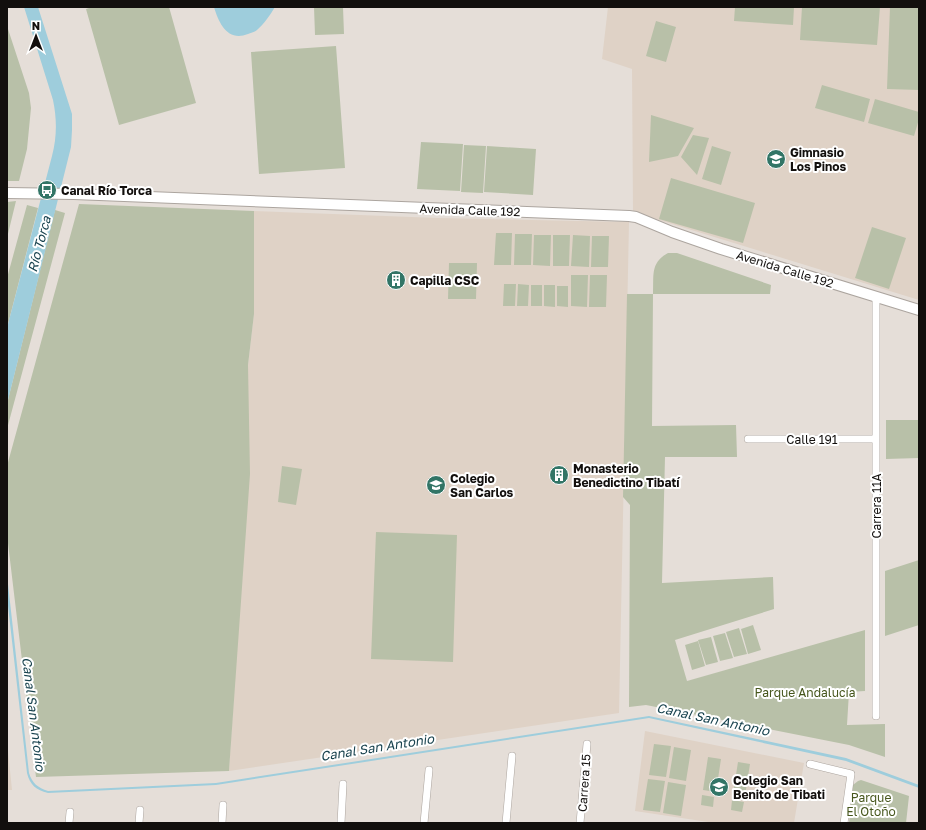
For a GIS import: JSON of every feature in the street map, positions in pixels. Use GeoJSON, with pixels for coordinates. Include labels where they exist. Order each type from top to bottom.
{"type":"FeatureCollection","features":[{"type":"Feature","properties":{"kind":"main road","name":"Avenida Calle 192"},"geometry":{"type":"LineString","coordinates":[[7,193],[629,216],[636,217],[672,232],[721,249],[919,310]]}},
{"type":"Feature","properties":{"kind":"street","name":"Carrera 11A"},"geometry":{"type":"LineString","coordinates":[[876,296],[876,716]]}},
{"type":"Feature","properties":{"kind":"street","name":"Calle 191"},"geometry":{"type":"LineString","coordinates":[[748,439],[876,439]]}},
{"type":"Feature","properties":{"kind":"street","name":"Carrera 15"},"geometry":{"type":"LineString","coordinates":[[580,823],[586,744]]}},
{"type":"Feature","properties":{"kind":"street"},"geometry":{"type":"LineString","coordinates":[[506,823],[512,756]]}},
{"type":"Feature","properties":{"kind":"street"},"geometry":{"type":"LineString","coordinates":[[810,764],[851,774],[844,823]]}},
{"type":"Feature","properties":{"kind":"street"},"geometry":{"type":"LineString","coordinates":[[424,823],[429,770]]}},
{"type":"Feature","properties":{"kind":"street"},"geometry":{"type":"LineString","coordinates":[[341,823],[343,784]]}},
{"type":"Feature","properties":{"kind":"street"},"geometry":{"type":"LineString","coordinates":[[222,823],[223,805]]}},
{"type":"Feature","properties":{"kind":"street"},"geometry":{"type":"LineString","coordinates":[[139,823],[140,810]]}},
{"type":"Feature","properties":{"kind":"street"},"geometry":{"type":"LineString","coordinates":[[69,823],[70,812]]}},
{"type":"Feature","properties":{"kind":"shaded area","name":"Gimnasio Los Pinos"},"geometry":{"type":"Polygon","coordinates":[[[608,7],[919,7],[919,300],[633,212],[632,69],[602,59],[608,7]]]}},
{"type":"Feature","properties":{"kind":"shaded area","name":"Colegio San Carlos"},"geometry":{"type":"Polygon","coordinates":[[[254,211],[438,218],[629,222],[619,713],[229,771],[238,628],[248,365],[254,314],[254,211]]]}},
{"type":"Feature","properties":{"kind":"shaded area","name":"Colegio San Benito de Tibati"},"geometry":{"type":"Polygon","coordinates":[[[645,731],[804,763],[794,823],[715,823],[635,811],[645,731]]]}},
{"type":"Feature","properties":{"kind":"shaded area"},"geometry":{"type":"Polygon","coordinates":[[[7,741],[12,790],[7,790],[7,741]]]}},
{"type":"Feature","properties":{"kind":"green space"},"geometry":{"type":"Polygon","coordinates":[[[92,7],[169,7],[196,103],[119,125],[86,9],[92,7]]]}},
{"type":"Feature","properties":{"kind":"green space"},"geometry":{"type":"Polygon","coordinates":[[[314,7],[343,7],[344,34],[315,35],[314,7]]]}},
{"type":"Feature","properties":{"kind":"green space"},"geometry":{"type":"Polygon","coordinates":[[[735,7],[794,7],[793,25],[734,21],[735,7]]]}},
{"type":"Feature","properties":{"kind":"green space"},"geometry":{"type":"Polygon","coordinates":[[[802,7],[880,7],[877,45],[800,40],[802,7]]]}},
{"type":"Feature","properties":{"kind":"green space"},"geometry":{"type":"Polygon","coordinates":[[[890,7],[919,7],[919,90],[887,89],[890,7]]]}},
{"type":"Feature","properties":{"kind":"green space"},"geometry":{"type":"Polygon","coordinates":[[[656,21],[676,27],[666,62],[646,56],[656,21]]]}},
{"type":"Feature","properties":{"kind":"green space"},"geometry":{"type":"Polygon","coordinates":[[[7,26],[29,93],[31,108],[27,149],[19,181],[7,181],[7,26]]]}},
{"type":"Feature","properties":{"kind":"green space"},"geometry":{"type":"Polygon","coordinates":[[[336,46],[345,168],[259,174],[251,52],[336,46]]]}},
{"type":"Feature","properties":{"kind":"green space"},"geometry":{"type":"Polygon","coordinates":[[[822,85],[870,99],[864,122],[815,108],[822,85]]]}},
{"type":"Feature","properties":{"kind":"green space"},"geometry":{"type":"Polygon","coordinates":[[[875,99],[919,112],[919,119],[914,136],[868,123],[875,99]]]}},
{"type":"Feature","properties":{"kind":"green space"},"geometry":{"type":"Polygon","coordinates":[[[651,115],[694,128],[678,156],[649,162],[651,115]]]}},
{"type":"Feature","properties":{"kind":"green space"},"geometry":{"type":"Polygon","coordinates":[[[693,135],[709,138],[697,175],[681,157],[693,135]]]}},
{"type":"Feature","properties":{"kind":"green space"},"geometry":{"type":"Polygon","coordinates":[[[421,142],[463,144],[460,191],[417,189],[421,142]]]}},
{"type":"Feature","properties":{"kind":"green space"},"geometry":{"type":"Polygon","coordinates":[[[464,145],[486,146],[483,193],[461,192],[464,145]]]}},
{"type":"Feature","properties":{"kind":"green space"},"geometry":{"type":"Polygon","coordinates":[[[487,146],[536,149],[533,195],[484,192],[487,146]]]}},
{"type":"Feature","properties":{"kind":"green space"},"geometry":{"type":"Polygon","coordinates":[[[712,146],[731,152],[721,185],[702,179],[712,146]]]}},
{"type":"Feature","properties":{"kind":"green space"},"geometry":{"type":"Polygon","coordinates":[[[671,178],[755,203],[743,243],[659,219],[671,178]]]}},
{"type":"Feature","properties":{"kind":"green space"},"geometry":{"type":"Polygon","coordinates":[[[16,201],[7,238],[7,202],[16,201]]]}},
{"type":"Feature","properties":{"kind":"green space"},"geometry":{"type":"Polygon","coordinates":[[[79,204],[254,211],[254,314],[248,365],[250,474],[229,771],[36,777],[7,535],[7,466],[79,204]]]}},
{"type":"Feature","properties":{"kind":"green space"},"geometry":{"type":"Polygon","coordinates":[[[27,205],[38,208],[7,328],[7,278],[27,205]]]}},
{"type":"Feature","properties":{"kind":"green space"},"geometry":{"type":"Polygon","coordinates":[[[55,210],[65,213],[7,429],[7,404],[55,210]]]}},
{"type":"Feature","properties":{"kind":"green space"},"geometry":{"type":"Polygon","coordinates":[[[872,227],[906,238],[889,289],[855,278],[872,227]]]}},
{"type":"Feature","properties":{"kind":"green space"},"geometry":{"type":"Polygon","coordinates":[[[496,233],[512,233],[511,265],[494,265],[496,233]]]}},
{"type":"Feature","properties":{"kind":"green space"},"geometry":{"type":"Polygon","coordinates":[[[515,234],[532,234],[531,265],[514,265],[515,234]]]}},
{"type":"Feature","properties":{"kind":"green space"},"geometry":{"type":"Polygon","coordinates":[[[534,235],[551,235],[550,266],[533,265],[534,235]]]}},
{"type":"Feature","properties":{"kind":"green space"},"geometry":{"type":"Polygon","coordinates":[[[553,235],[570,235],[569,266],[553,266],[553,235]]]}},
{"type":"Feature","properties":{"kind":"green space"},"geometry":{"type":"Polygon","coordinates":[[[573,235],[590,236],[589,267],[571,266],[573,235]]]}},
{"type":"Feature","properties":{"kind":"green space"},"geometry":{"type":"Polygon","coordinates":[[[592,236],[609,236],[608,267],[591,267],[592,236]]]}},
{"type":"Feature","properties":{"kind":"green space"},"geometry":{"type":"Polygon","coordinates":[[[668,253],[677,253],[771,285],[770,294],[653,294],[654,270],[658,261],[668,253]]]}},
{"type":"Feature","properties":{"kind":"green space"},"geometry":{"type":"Polygon","coordinates":[[[449,263],[477,263],[476,299],[448,299],[449,263]]]}},
{"type":"Feature","properties":{"kind":"green space"},"geometry":{"type":"Polygon","coordinates":[[[571,275],[588,275],[587,307],[571,306],[571,275]]]}},
{"type":"Feature","properties":{"kind":"green space"},"geometry":{"type":"Polygon","coordinates":[[[590,275],[607,275],[606,307],[589,307],[590,275]]]}},
{"type":"Feature","properties":{"kind":"green space"},"geometry":{"type":"Polygon","coordinates":[[[504,284],[516,284],[515,306],[503,306],[504,284]]]}},
{"type":"Feature","properties":{"kind":"green space"},"geometry":{"type":"Polygon","coordinates":[[[518,284],[529,285],[528,306],[517,306],[518,284]]]}},
{"type":"Feature","properties":{"kind":"green space"},"geometry":{"type":"Polygon","coordinates":[[[531,285],[542,285],[542,306],[531,306],[531,285]]]}},
{"type":"Feature","properties":{"kind":"green space"},"geometry":{"type":"Polygon","coordinates":[[[544,285],[555,285],[555,307],[544,306],[544,285]]]}},
{"type":"Feature","properties":{"kind":"green space"},"geometry":{"type":"Polygon","coordinates":[[[557,286],[568,286],[568,307],[557,306],[557,286]]]}},
{"type":"Feature","properties":{"kind":"green space","name":"Parque Andalucía"},"geometry":{"type":"Polygon","coordinates":[[[627,294],[653,294],[652,426],[736,425],[737,457],[665,457],[662,583],[773,577],[774,609],[675,640],[687,681],[865,630],[865,691],[849,692],[847,725],[885,724],[885,757],[849,745],[646,705],[629,707],[630,505],[623,497],[627,294]]]}},
{"type":"Feature","properties":{"kind":"green space"},"geometry":{"type":"Polygon","coordinates":[[[886,420],[919,420],[919,458],[886,459],[886,420]]]}},
{"type":"Feature","properties":{"kind":"green space"},"geometry":{"type":"Polygon","coordinates":[[[282,466],[302,469],[296,505],[278,502],[282,466]]]}},
{"type":"Feature","properties":{"kind":"green space"},"geometry":{"type":"Polygon","coordinates":[[[376,532],[457,535],[453,662],[371,659],[376,532]]]}},
{"type":"Feature","properties":{"kind":"green space"},"geometry":{"type":"Polygon","coordinates":[[[919,560],[919,625],[885,636],[885,571],[919,560]]]}},
{"type":"Feature","properties":{"kind":"green space"},"geometry":{"type":"Polygon","coordinates":[[[753,625],[761,650],[748,654],[741,629],[753,625]]]}},
{"type":"Feature","properties":{"kind":"green space"},"geometry":{"type":"Polygon","coordinates":[[[739,628],[747,654],[734,657],[726,632],[739,628]]]}},
{"type":"Feature","properties":{"kind":"green space"},"geometry":{"type":"Polygon","coordinates":[[[725,633],[733,658],[720,661],[713,636],[725,633]]]}},
{"type":"Feature","properties":{"kind":"green space"},"geometry":{"type":"Polygon","coordinates":[[[711,637],[718,662],[706,665],[698,640],[711,637]]]}},
{"type":"Feature","properties":{"kind":"green space"},"geometry":{"type":"Polygon","coordinates":[[[698,641],[705,666],[692,670],[685,645],[698,641]]]}},
{"type":"Feature","properties":{"kind":"green space"},"geometry":{"type":"Polygon","coordinates":[[[654,744],[671,746],[666,777],[649,775],[654,744]]]}},
{"type":"Feature","properties":{"kind":"green space"},"geometry":{"type":"Polygon","coordinates":[[[674,747],[691,750],[686,781],[669,778],[674,747]]]}},
{"type":"Feature","properties":{"kind":"green space"},"geometry":{"type":"Polygon","coordinates":[[[708,757],[721,759],[716,792],[703,790],[708,757]]]}},
{"type":"Feature","properties":{"kind":"green space"},"geometry":{"type":"Polygon","coordinates":[[[738,762],[750,764],[745,796],[733,794],[738,762]]]}},
{"type":"Feature","properties":{"kind":"green space"},"geometry":{"type":"Polygon","coordinates":[[[648,779],[665,781],[660,812],[643,810],[648,779]]]}},
{"type":"Feature","properties":{"kind":"green space","name":"Parque El Otoño"},"geometry":{"type":"Polygon","coordinates":[[[861,780],[909,796],[906,823],[849,823],[853,785],[861,780]]]}},
{"type":"Feature","properties":{"kind":"green space"},"geometry":{"type":"Polygon","coordinates":[[[668,782],[686,785],[681,816],[663,813],[668,782]]]}},
{"type":"Feature","properties":{"kind":"green space"},"geometry":{"type":"Polygon","coordinates":[[[702,795],[714,797],[713,807],[701,805],[702,795]]]}},
{"type":"Feature","properties":{"kind":"green space"},"geometry":{"type":"Polygon","coordinates":[[[732,800],[744,802],[742,812],[731,810],[732,800]]]}},
{"type":"Feature","properties":{"kind":"water","name":"Río Torca"},"geometry":{"type":"Polygon","coordinates":[[[24,7],[38,7],[72,114],[72,130],[71,147],[7,404],[7,328],[52,156],[56,128],[53,100],[24,7]]]}},
{"type":"Feature","properties":{"kind":"water"},"geometry":{"type":"Polygon","coordinates":[[[214,7],[275,7],[257,30],[241,36],[235,36],[225,30],[214,7]]]}},
{"type":"Feature","properties":{"kind":"water"},"geometry":{"type":"Polygon","coordinates":[[[7,575],[29,773],[36,785],[48,791],[216,783],[649,716],[846,758],[919,785],[919,788],[846,761],[649,718],[216,785],[48,793],[34,786],[27,773],[7,597],[7,575]]]}},
{"type":"Feature","properties":{"kind":"place","name":"Gimnasio Los Pinos"},"geometry":{"type":"Point","coordinates":[776,159]}},
{"type":"Feature","properties":{"kind":"place","name":"Canal Río Torca"},"geometry":{"type":"Point","coordinates":[47,190]}},
{"type":"Feature","properties":{"kind":"place","name":"Capilla CSC"},"geometry":{"type":"Point","coordinates":[396,280]}},
{"type":"Feature","properties":{"kind":"place","name":"Monasterio Benedictino Tibatí"},"geometry":{"type":"Point","coordinates":[559,475]}},
{"type":"Feature","properties":{"kind":"place","name":"Colegio San Carlos"},"geometry":{"type":"Point","coordinates":[436,485]}},
{"type":"Feature","properties":{"kind":"place","name":"Colegio San Benito de Tibati"},"geometry":{"type":"Point","coordinates":[719,787]}},
{"type":"Feature","properties":{"kind":"water label","name":"Canal San Antonio"},"geometry":{"type":"Point","coordinates":[34,714]}},
{"type":"Feature","properties":{"kind":"water label","name":"Canal San Antonio"},"geometry":{"type":"Point","coordinates":[713,719]}},
{"type":"Feature","properties":{"kind":"water label","name":"Canal San Antonio"},"geometry":{"type":"Point","coordinates":[377,747]}}]}
